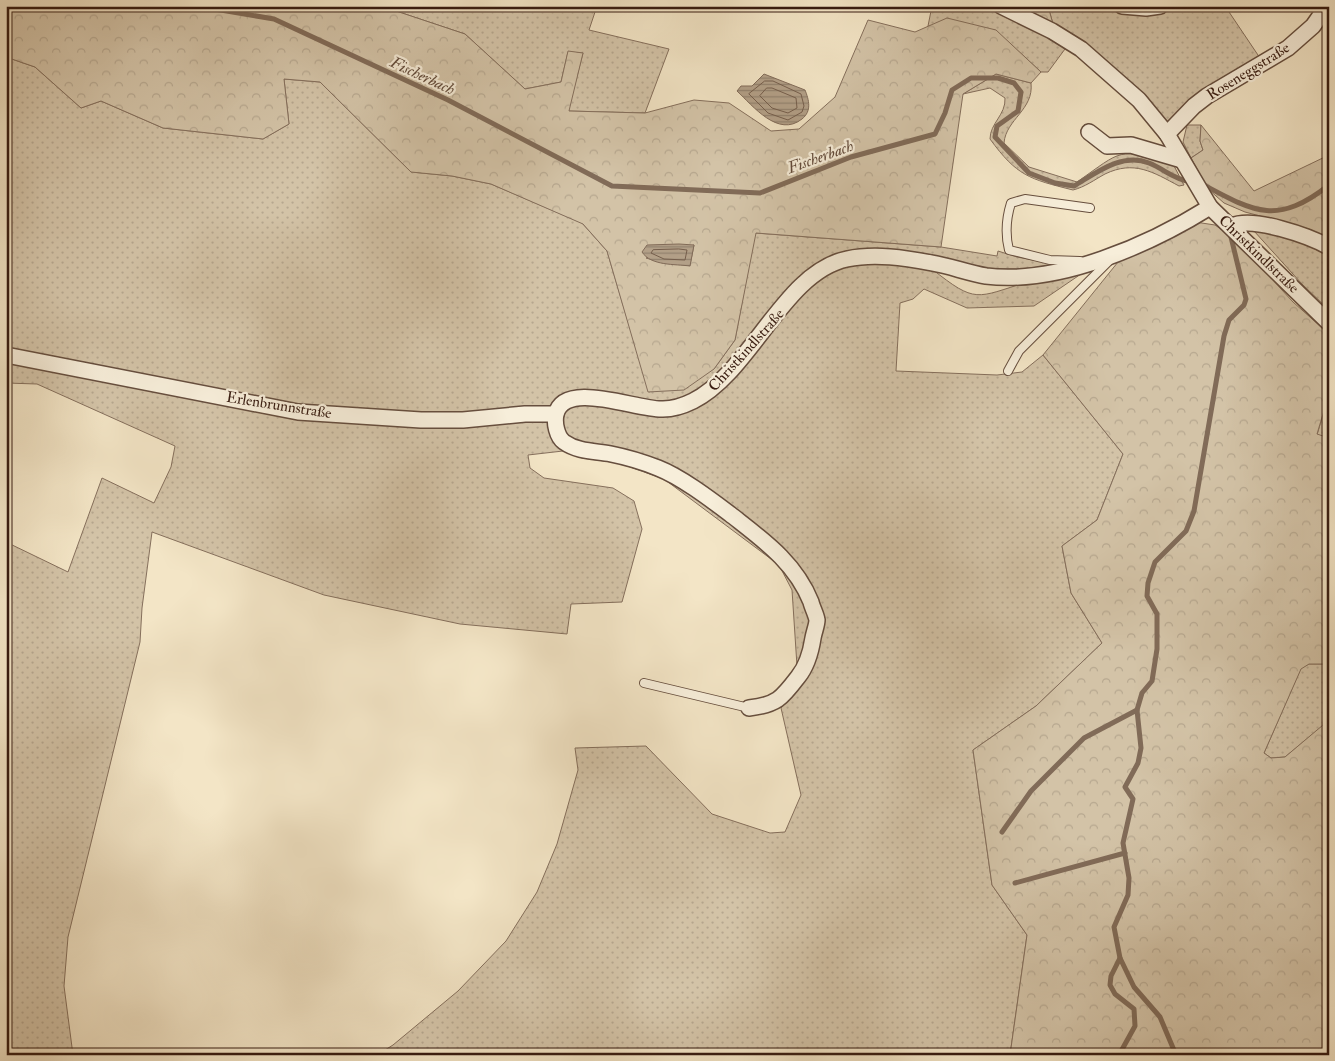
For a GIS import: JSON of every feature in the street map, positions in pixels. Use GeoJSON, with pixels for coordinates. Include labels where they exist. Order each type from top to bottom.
{"type":"FeatureCollection","features":[{"type":"Feature","properties":{"kind":"street"},"geometry":{"type":"LineString","coordinates":[[1001,6],[1052,31],[1081,49],[1140,100],[1167,134],[1206,201]]}},
{"type":"Feature","properties":{"kind":"street"},"geometry":{"type":"LineString","coordinates":[[1122,6],[1146,8],[1160,6]]}},
{"type":"Feature","properties":{"kind":"street","name":"Roseneggstraße"},"geometry":{"type":"LineString","coordinates":[[1167,134],[1194,106],[1207,96],[1288,48],[1313,26],[1327,6]]}},
{"type":"Feature","properties":{"kind":"street"},"geometry":{"type":"LineString","coordinates":[[1089,132],[1107,146],[1131,145],[1184,163]]}},
{"type":"Feature","properties":{"kind":"street","name":"Christkindlstraße"},"geometry":{"type":"LineString","coordinates":[[556,414],[562,404],[576,397],[604,398],[632,406],[664,409],[688,404],[707,394],[725,378],[806,283],[826,265],[848,259],[879,256],[933,263],[986,276],[1041,275],[1114,255],[1206,201],[1329,323]]}},
{"type":"Feature","properties":{"kind":"street"},"geometry":{"type":"LineString","coordinates":[[1232,226],[1236,224],[1253,224],[1285,230],[1313,238],[1329,247]]}},
{"type":"Feature","properties":{"kind":"street","name":"Erlenbrunnstraße"},"geometry":{"type":"LineString","coordinates":[[6,355],[298,412],[421,420],[556,414]]}},
{"type":"Feature","properties":{"kind":"street"},"geometry":{"type":"LineString","coordinates":[[556,414],[556,429],[561,440],[579,450],[613,454],[661,469],[714,502],[764,540],[785,558],[804,584],[817,619],[812,646],[803,671],[784,694],[768,706],[749,708]]}},
{"type":"Feature","properties":{"kind":"lane"},"geometry":{"type":"LineString","coordinates":[[1090,208],[1025,199],[1011,203],[1007,216],[1006,239],[1009,250],[1050,260],[1092,261]]}},
{"type":"Feature","properties":{"kind":"lane"},"geometry":{"type":"LineString","coordinates":[[1008,371],[1019,351],[1114,255]]}},
{"type":"Feature","properties":{"kind":"lane"},"geometry":{"type":"LineString","coordinates":[[644,683],[749,708]]}},
{"type":"Feature","properties":{"kind":"green space"},"geometry":{"type":"Polygon","coordinates":[[[6,6],[381,6],[465,34],[525,89],[561,82],[568,51],[583,53],[569,111],[645,113],[694,100],[729,103],[771,131],[799,129],[835,97],[868,20],[915,32],[947,18],[996,30],[1041,72],[1031,83],[996,74],[963,94],[941,247],[756,233],[735,340],[714,369],[684,390],[648,392],[607,251],[583,224],[491,184],[452,176],[411,172],[320,82],[284,79],[289,124],[263,139],[163,128],[101,101],[81,108],[35,67],[6,57],[6,6]],[[694,245],[646,258],[663,263],[690,265],[694,245]]]}},
{"type":"Feature","properties":{"kind":"green space"},"geometry":{"type":"Polygon","coordinates":[[[381,6],[597,6],[589,30],[669,49],[645,113],[568,111],[583,53],[568,52],[561,82],[525,89],[465,34],[381,6]]]}},
{"type":"Feature","properties":{"kind":"green space"},"geometry":{"type":"Polygon","coordinates":[[[932,6],[991,6],[1035,27],[1065,49],[1048,72],[1041,72],[995,30],[928,26],[932,6]]]}},
{"type":"Feature","properties":{"kind":"green space"},"geometry":{"type":"Polygon","coordinates":[[[1013,6],[1048,6],[1053,24],[1013,6]]]}},
{"type":"Feature","properties":{"kind":"green space"},"geometry":{"type":"Polygon","coordinates":[[[1048,6],[1101,6],[1153,13],[1178,6],[1225,6],[1262,61],[1171,122],[1165,121],[1148,99],[1085,42],[1053,24],[1048,6]]]}},
{"type":"Feature","properties":{"kind":"green space"},"geometry":{"type":"Polygon","coordinates":[[[6,57],[35,67],[81,108],[101,101],[163,128],[263,139],[289,124],[284,79],[320,82],[411,172],[452,176],[491,184],[582,223],[607,251],[649,392],[714,369],[735,340],[755,233],[941,247],[997,256],[998,251],[1017,257],[1060,265],[1019,269],[932,269],[958,288],[977,295],[997,292],[1040,279],[1081,274],[1034,306],[967,308],[924,289],[913,299],[900,303],[896,371],[997,375],[1022,372],[1043,355],[1123,454],[1097,520],[1062,546],[1071,593],[1102,643],[1036,706],[973,750],[992,885],[1027,935],[1010,1055],[377,1055],[393,1045],[458,991],[506,941],[537,892],[557,844],[578,770],[575,748],[646,746],[712,814],[770,833],[785,832],[801,795],[781,708],[803,681],[797,666],[792,590],[779,565],[664,479],[619,463],[582,458],[563,451],[528,455],[530,468],[544,478],[613,488],[634,501],[642,529],[622,602],[571,604],[567,634],[460,624],[324,595],[152,532],[142,608],[140,642],[68,937],[64,986],[73,1055],[6,1055],[6,542],[68,572],[102,478],[154,503],[171,467],[175,446],[37,384],[6,383],[6,57]]]}},
{"type":"Feature","properties":{"kind":"green space"},"geometry":{"type":"Polygon","coordinates":[[[996,74],[1031,83],[1031,92],[1028,100],[1009,127],[1004,143],[1029,167],[1077,182],[1113,158],[1130,154],[1141,155],[1173,164],[1184,185],[1179,186],[1152,172],[1134,168],[1115,170],[1073,190],[1045,183],[1025,174],[1008,161],[990,139],[992,128],[1005,104],[1005,98],[990,88],[963,94],[996,74]]]}},
{"type":"Feature","properties":{"kind":"green space"},"geometry":{"type":"Polygon","coordinates":[[[1187,125],[1201,125],[1200,141],[1203,150],[1191,158],[1183,142],[1187,125]]]}},
{"type":"Feature","properties":{"kind":"green space"},"geometry":{"type":"Polygon","coordinates":[[[1201,125],[1254,191],[1329,155],[1329,239],[1309,229],[1245,212],[1224,203],[1208,189],[1191,158],[1203,150],[1200,141],[1201,125]]]}},
{"type":"Feature","properties":{"kind":"green space"},"geometry":{"type":"Polygon","coordinates":[[[1195,222],[1215,225],[1234,238],[1293,302],[1329,334],[1329,394],[1317,434],[1329,438],[1329,664],[1309,664],[1301,669],[1264,753],[1271,758],[1285,757],[1323,725],[1329,679],[1329,1055],[1010,1055],[1027,935],[992,885],[973,750],[1036,706],[1102,643],[1071,593],[1062,546],[1097,520],[1123,454],[1043,355],[1118,262],[1195,222]]]}},
{"type":"Feature","properties":{"kind":"green space"},"geometry":{"type":"Polygon","coordinates":[[[1254,231],[1283,235],[1329,255],[1329,310],[1302,284],[1254,231]]]}},
{"type":"Feature","properties":{"kind":"green space"},"geometry":{"type":"Polygon","coordinates":[[[1329,394],[1329,438],[1317,435],[1329,394]]]}},
{"type":"Feature","properties":{"kind":"green space"},"geometry":{"type":"Polygon","coordinates":[[[1309,664],[1329,664],[1324,725],[1285,757],[1271,758],[1264,753],[1301,668],[1309,664]]]}},
{"type":"Feature","properties":{"kind":"water"},"geometry":{"type":"Polygon","coordinates":[[[764,74],[805,90],[808,109],[802,119],[793,124],[784,125],[775,122],[766,118],[737,91],[741,86],[752,86],[764,74]]]}},
{"type":"Feature","properties":{"kind":"water"},"geometry":{"type":"Polygon","coordinates":[[[647,245],[694,245],[690,266],[657,262],[646,257],[642,252],[647,245]]]}},
{"type":"Feature","properties":{"kind":"waterway","name":"Fischerbach"},"geometry":{"type":"LineString","coordinates":[[197,6],[274,19],[448,100],[612,186],[760,193],[851,157],[935,134],[945,113],[952,90],[971,78],[998,78],[1014,83],[1021,92],[1018,111],[997,126],[995,137],[1029,173],[1055,183],[1074,186],[1100,170],[1119,162],[1139,160],[1191,182]]}},
{"type":"Feature","properties":{"kind":"waterway","name":"Fischerbach"},"geometry":{"type":"LineString","coordinates":[[1202,184],[1236,202],[1266,210],[1280,210],[1295,206],[1311,198],[1329,185]]}},
{"type":"Feature","properties":{"kind":"waterway"},"geometry":{"type":"LineString","coordinates":[[1119,1055],[1135,1026],[1134,1009],[1115,994],[1110,985],[1111,976],[1120,958],[1114,927],[1128,895],[1129,878],[1123,843],[1133,799],[1125,787],[1138,763],[1141,748],[1137,710],[1142,693],[1152,681],[1157,649],[1157,614],[1147,596],[1148,583],[1155,562],[1186,531],[1194,511],[1224,336],[1229,320],[1244,305],[1246,299],[1230,233]]}},
{"type":"Feature","properties":{"kind":"waterway"},"geometry":{"type":"LineString","coordinates":[[1002,832],[1031,791],[1084,738],[1137,710]]}},
{"type":"Feature","properties":{"kind":"waterway"},"geometry":{"type":"LineString","coordinates":[[1015,883],[1125,853]]}},
{"type":"Feature","properties":{"kind":"waterway"},"geometry":{"type":"LineString","coordinates":[[1120,958],[1134,987],[1160,1017],[1176,1055]]}}]}
